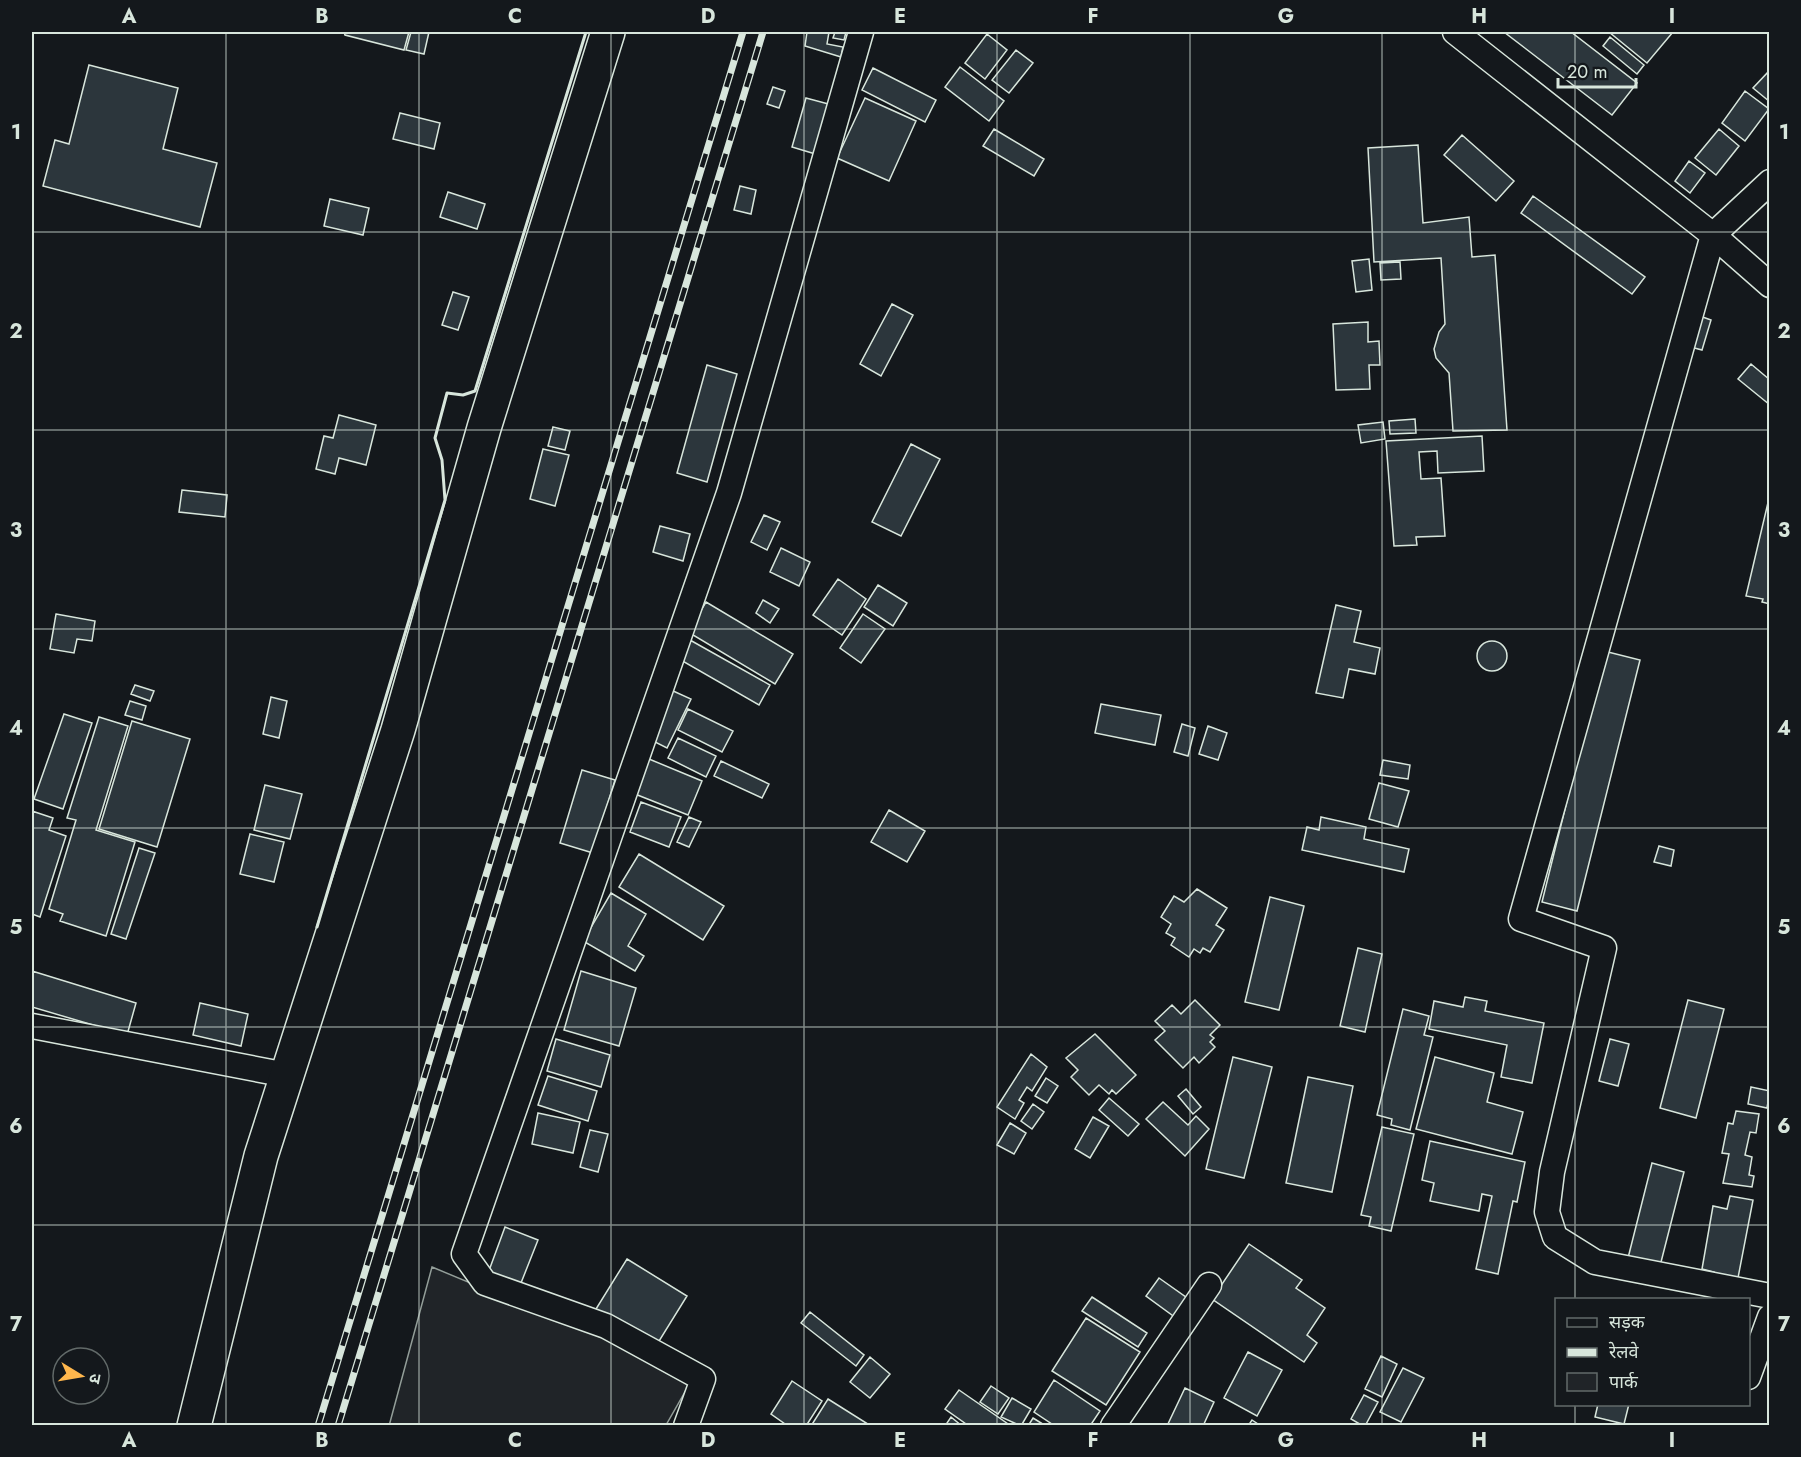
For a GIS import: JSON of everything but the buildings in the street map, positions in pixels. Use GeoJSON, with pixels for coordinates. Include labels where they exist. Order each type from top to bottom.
{"type":"FeatureCollection","features":[{"type":"Feature","properties":{"kind":"main road"},"geometry":{"type":"LineString","coordinates":[[194,1425],[261,1156],[398,730],[484,428],[608,32]]}},
{"type":"Feature","properties":{"kind":"street"},"geometry":{"type":"LineString","coordinates":[[686,1425],[703,1380],[606,1326],[485,1283],[464,1254],[729,493],[861,32]]}},
{"type":"Feature","properties":{"kind":"street"},"geometry":{"type":"LineString","coordinates":[[1460,34],[1713,235],[1770,285]]}},
{"type":"Feature","properties":{"kind":"street"},"geometry":{"type":"LineString","coordinates":[[1770,182],[1713,235],[1521,919],[1604,948],[1552,1172],[1547,1212],[1555,1237],[1595,1262],[1770,1296]]}},
{"type":"Feature","properties":{"kind":"street"},"geometry":{"type":"LineString","coordinates":[[32,1026],[287,1075]]}},
{"type":"Feature","properties":{"kind":"street"},"geometry":{"type":"LineString","coordinates":[[1113,1425],[1209,1285]]}},
{"type":"Feature","properties":{"kind":"street"},"geometry":{"type":"LineString","coordinates":[[1750,1374],[1770,1317]]}},
{"type":"Feature","properties":{"kind":"green space"},"geometry":{"type":"Polygon","coordinates":[[[432,1267],[694,1376],[666,1425],[389,1426],[432,1267]]]}},
{"type":"Feature","properties":{"kind":"railway"},"geometry":{"type":"LineString","coordinates":[[318,1426],[743,32]]}},
{"type":"Feature","properties":{"kind":"railway"},"geometry":{"type":"LineString","coordinates":[[338,1426],[763,32]]}},
{"type":"Feature","properties":{"kind":"wall"},"geometry":{"type":"LineString","coordinates":[[317,927],[445,500],[442,460],[435,438],[447,393],[463,395],[475,391],[586,32]]}}]}
